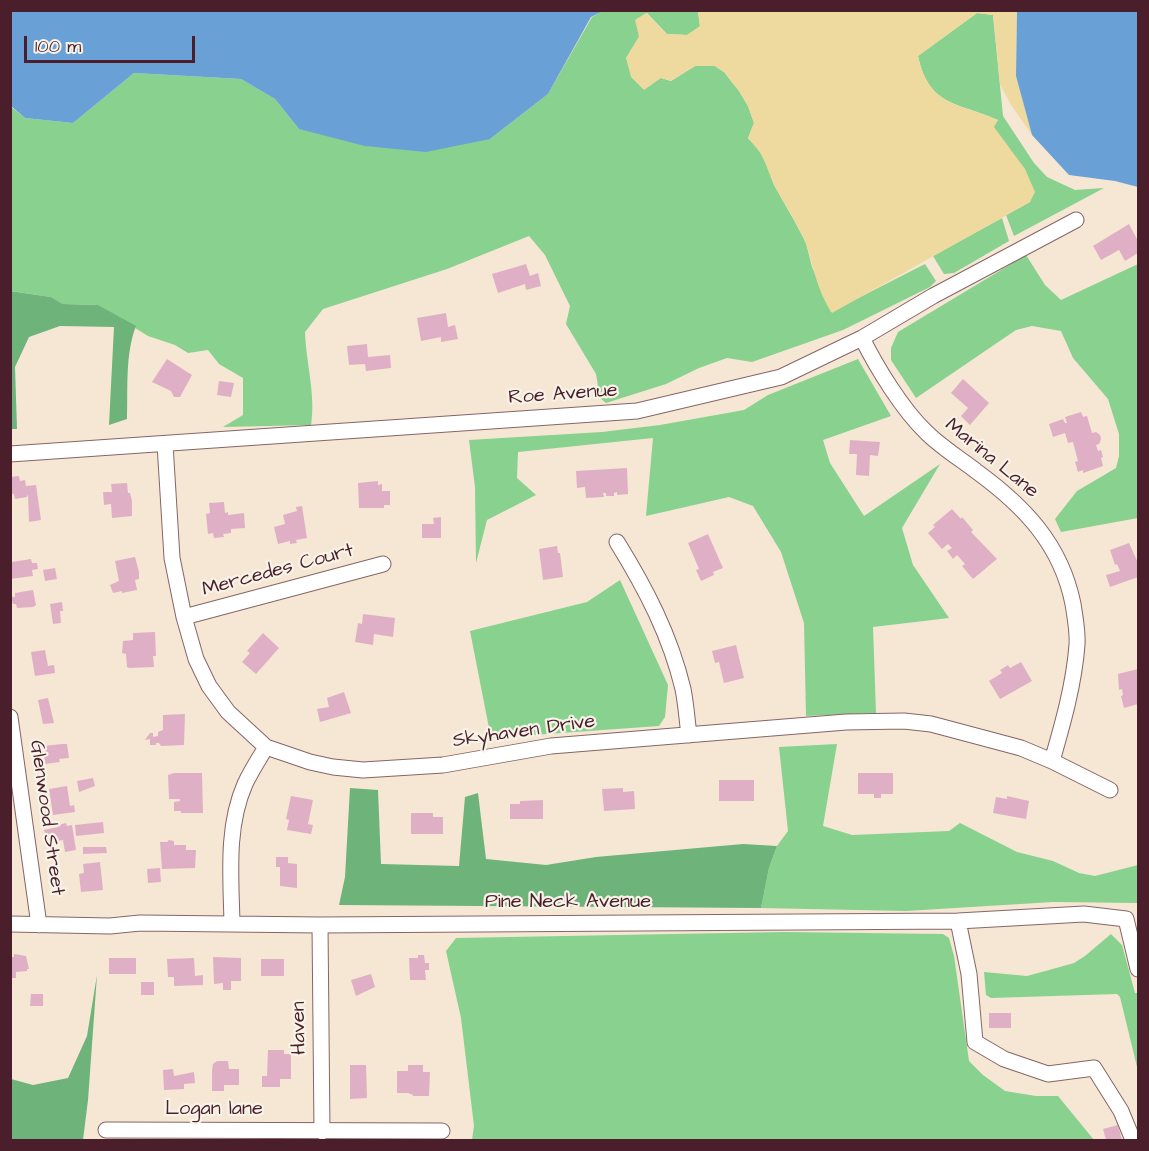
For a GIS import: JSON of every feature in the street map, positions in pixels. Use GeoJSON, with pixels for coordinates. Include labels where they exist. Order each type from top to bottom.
{"type":"FeatureCollection","features":[{"type":"Feature","properties":{"kind":"street","name":"Roe Avenue"},"geometry":{"type":"LineString","coordinates":[[10,454],[637,411],[781,377],[862,338],[933,296],[1076,220]]}},
{"type":"Feature","properties":{"kind":"street","name":"Marina Lane"},"geometry":{"type":"LineString","coordinates":[[862,338],[873,360],[924,431],[1018,505],[1042,532],[1061,563],[1075,614],[1077,644],[1065,713],[1052,761]]}},
{"type":"Feature","properties":{"kind":"street","name":"Skyhaven Drive"},"geometry":{"type":"LineString","coordinates":[[165,444],[172,558],[184,617],[196,659],[209,686],[228,712],[266,747],[310,762],[363,770],[453,764],[551,746],[846,722],[904,721],[931,724],[995,740],[1052,761],[1110,790]]}},
{"type":"Feature","properties":{"kind":"street"},"geometry":{"type":"LineString","coordinates":[[617,542],[642,582],[663,626],[683,691],[689,735]]}},
{"type":"Feature","properties":{"kind":"street","name":"Mercedes Court"},"geometry":{"type":"LineString","coordinates":[[184,617],[383,564]]}},
{"type":"Feature","properties":{"kind":"street","name":"Glenwood Street"},"geometry":{"type":"LineString","coordinates":[[10,717],[39,925]]}},
{"type":"Feature","properties":{"kind":"street"},"geometry":{"type":"LineString","coordinates":[[232,923],[233,822],[245,784],[266,747]]}},
{"type":"Feature","properties":{"kind":"street","name":"Pine Neck Avenue"},"geometry":{"type":"LineString","coordinates":[[10,924],[320,925],[958,921],[1084,914],[1126,919],[1138,969]]}},
{"type":"Feature","properties":{"kind":"street"},"geometry":{"type":"LineString","coordinates":[[958,921],[969,974],[975,1042],[1004,1059],[1048,1074],[1094,1068],[1120,1112],[1132,1140]]}},
{"type":"Feature","properties":{"kind":"street","name":"Haven"},"geometry":{"type":"LineString","coordinates":[[320,925],[322,1131]]}},
{"type":"Feature","properties":{"kind":"street","name":"Logan lane"},"geometry":{"type":"LineString","coordinates":[[106,1130],[442,1131]]}},
{"type":"Feature","properties":{"kind":"green space"},"geometry":{"type":"Polygon","coordinates":[[[603,11],[698,11],[700,27],[687,35],[667,34],[647,13],[639,37],[626,58],[661,78],[671,81],[695,66],[715,66],[724,72],[748,106],[754,123],[748,138],[763,155],[774,185],[806,243],[812,267],[831,312],[925,264],[936,281],[930,287],[843,330],[752,362],[727,358],[666,384],[606,403],[600,398],[596,374],[566,324],[570,306],[545,255],[529,236],[447,269],[323,309],[305,332],[312,391],[311,425],[223,427],[243,415],[243,378],[219,364],[208,350],[188,353],[175,345],[148,336],[98,305],[63,304],[51,297],[11,291],[10,106],[25,118],[73,123],[134,73],[241,79],[275,99],[299,129],[490,139],[548,94],[592,17],[603,11]]]}},
{"type":"Feature","properties":{"kind":"green space"},"geometry":{"type":"Polygon","coordinates":[[[977,13],[993,15],[1003,116],[1034,163],[1047,177],[1075,190],[1104,188],[1014,236],[1006,215],[1030,202],[993,126],[998,120],[958,105],[938,94],[923,73],[918,56],[977,13]]]}},
{"type":"Feature","properties":{"kind":"green space"},"geometry":{"type":"Polygon","coordinates":[[[1002,218],[1009,241],[954,273],[944,274],[933,256],[1002,218]]]}},
{"type":"Feature","properties":{"kind":"green space"},"geometry":{"type":"Polygon","coordinates":[[[1026,255],[1045,285],[1061,300],[1138,264],[1138,518],[1061,532],[1055,519],[1077,491],[1116,468],[1119,456],[1119,434],[1108,399],[1073,358],[1061,331],[1032,326],[1016,330],[916,398],[891,360],[891,348],[898,332],[1026,255]]]}},
{"type":"Feature","properties":{"kind":"green space"},"geometry":{"type":"Polygon","coordinates":[[[10,291],[51,297],[63,304],[98,305],[136,326],[130,348],[127,419],[109,425],[114,327],[60,326],[29,337],[15,367],[17,429],[11,429],[10,291]]]}},
{"type":"Feature","properties":{"kind":"green space"},"geometry":{"type":"Polygon","coordinates":[[[858,359],[891,416],[823,440],[830,463],[864,516],[940,464],[902,528],[913,565],[949,618],[873,627],[876,713],[806,716],[804,623],[781,552],[753,506],[729,497],[646,516],[653,438],[518,452],[517,478],[536,495],[487,520],[476,563],[475,487],[469,440],[602,432],[660,425],[744,410],[768,395],[858,359]]]}},
{"type":"Feature","properties":{"kind":"green space"},"geometry":{"type":"Polygon","coordinates":[[[620,580],[668,685],[665,717],[659,726],[491,738],[470,631],[587,602],[620,580]]]}},
{"type":"Feature","properties":{"kind":"green space"},"geometry":{"type":"Polygon","coordinates":[[[837,744],[823,826],[852,835],[949,831],[960,823],[1017,852],[1053,861],[1079,873],[1095,876],[1138,865],[1138,903],[1053,902],[906,911],[761,908],[769,868],[777,846],[788,831],[779,747],[837,744]]]}},
{"type":"Feature","properties":{"kind":"green space"},"geometry":{"type":"Polygon","coordinates":[[[350,788],[378,790],[381,864],[459,866],[465,797],[478,793],[486,859],[546,865],[596,857],[743,844],[777,846],[769,868],[761,908],[339,905],[345,877],[350,788]]]}},
{"type":"Feature","properties":{"kind":"green space"},"geometry":{"type":"Polygon","coordinates":[[[783,932],[943,934],[949,938],[954,956],[969,1061],[1005,1091],[1036,1096],[1058,1096],[1094,1140],[472,1140],[474,1126],[461,1018],[446,951],[456,938],[783,932]]]}},
{"type":"Feature","properties":{"kind":"green space"},"geometry":{"type":"Polygon","coordinates":[[[1111,934],[1122,945],[1135,993],[1138,993],[1138,1071],[1120,997],[1117,994],[991,998],[986,995],[984,972],[1027,976],[1074,963],[1111,934]]]}},
{"type":"Feature","properties":{"kind":"green space"},"geometry":{"type":"Polygon","coordinates":[[[97,975],[83,1140],[11,1140],[11,1079],[33,1085],[68,1078],[87,1036],[97,975]]]}},
{"type":"Feature","properties":{"kind":"sand"},"geometry":{"type":"Polygon","coordinates":[[[698,11],[1017,11],[1016,76],[1032,135],[1011,105],[1000,84],[993,15],[977,13],[918,56],[923,73],[938,94],[958,106],[998,120],[994,127],[1025,169],[1035,192],[1030,202],[832,313],[819,288],[803,236],[775,186],[762,156],[748,138],[754,123],[748,106],[724,72],[715,66],[695,66],[671,81],[661,78],[644,90],[631,77],[626,58],[639,37],[635,20],[646,13],[667,34],[687,35],[700,26],[698,11]]]}},
{"type":"Feature","properties":{"kind":"water"},"geometry":{"type":"Polygon","coordinates":[[[10,11],[603,11],[591,17],[548,94],[490,139],[426,152],[365,146],[299,129],[275,99],[241,79],[134,73],[73,123],[25,118],[11,106],[10,11]]]}},
{"type":"Feature","properties":{"kind":"water"},"geometry":{"type":"Polygon","coordinates":[[[1017,11],[1138,11],[1138,187],[1115,181],[1069,175],[1032,135],[1016,76],[1017,11]]]}},
{"type":"Feature","properties":{"kind":"building"},"geometry":{"type":"Polygon","coordinates":[[[1129,224],[1138,241],[1138,253],[1125,261],[1119,250],[1101,260],[1093,246],[1129,224]]]}},
{"type":"Feature","properties":{"kind":"building"},"geometry":{"type":"Polygon","coordinates":[[[526,264],[530,276],[538,273],[541,286],[526,290],[525,284],[498,293],[492,274],[526,264]]]}},
{"type":"Feature","properties":{"kind":"building"},"geometry":{"type":"Polygon","coordinates":[[[446,313],[448,327],[455,325],[458,339],[441,342],[441,337],[421,341],[417,318],[446,313]]]}},
{"type":"Feature","properties":{"kind":"building"},"geometry":{"type":"Polygon","coordinates":[[[367,344],[368,357],[390,355],[391,368],[366,371],[365,364],[349,365],[347,346],[367,344]]]}},
{"type":"Feature","properties":{"kind":"building"},"geometry":{"type":"Polygon","coordinates":[[[167,359],[192,375],[180,397],[174,397],[171,391],[152,382],[167,359]]]}},
{"type":"Feature","properties":{"kind":"building"},"geometry":{"type":"Polygon","coordinates":[[[963,379],[989,403],[970,425],[961,416],[968,408],[951,393],[963,379]]]}},
{"type":"Feature","properties":{"kind":"building"},"geometry":{"type":"Polygon","coordinates":[[[219,381],[234,383],[231,397],[217,395],[219,381]]]}},
{"type":"Feature","properties":{"kind":"building"},"geometry":{"type":"Polygon","coordinates":[[[1081,412],[1083,417],[1087,416],[1092,433],[1096,432],[1100,435],[1099,444],[1096,445],[1103,457],[1101,458],[1103,466],[1083,473],[1083,470],[1078,472],[1075,462],[1078,461],[1073,442],[1068,443],[1065,433],[1053,437],[1049,424],[1063,419],[1067,423],[1065,417],[1081,412]]]}},
{"type":"Feature","properties":{"kind":"building"},"geometry":{"type":"Polygon","coordinates":[[[850,440],[880,442],[878,456],[870,455],[869,476],[856,475],[857,454],[849,454],[850,440]]]}},
{"type":"Feature","properties":{"kind":"building"},"geometry":{"type":"Polygon","coordinates":[[[627,468],[628,494],[617,495],[617,492],[614,496],[606,496],[606,493],[603,493],[604,497],[586,498],[585,487],[577,488],[576,471],[627,468]]]}},
{"type":"Feature","properties":{"kind":"building"},"geometry":{"type":"Polygon","coordinates":[[[19,476],[20,481],[25,480],[26,486],[36,485],[41,520],[29,522],[28,494],[27,497],[15,499],[14,494],[10,494],[10,477],[19,476]]]}},
{"type":"Feature","properties":{"kind":"building"},"geometry":{"type":"Polygon","coordinates":[[[378,481],[378,485],[382,484],[382,491],[390,491],[390,505],[384,505],[384,508],[359,508],[358,483],[378,481]]]}},
{"type":"Feature","properties":{"kind":"building"},"geometry":{"type":"Polygon","coordinates":[[[127,483],[132,501],[132,516],[112,518],[111,504],[104,505],[103,492],[112,492],[111,484],[127,483]]]}},
{"type":"Feature","properties":{"kind":"building"},"geometry":{"type":"Polygon","coordinates":[[[224,502],[225,513],[228,512],[228,515],[244,513],[245,528],[231,529],[231,533],[223,534],[224,537],[214,538],[213,533],[208,534],[206,514],[210,513],[209,503],[224,502]]]}},
{"type":"Feature","properties":{"kind":"building"},"geometry":{"type":"Polygon","coordinates":[[[302,506],[307,538],[296,540],[297,543],[290,544],[290,541],[278,544],[274,527],[285,524],[283,515],[297,511],[296,507],[302,506]]]}},
{"type":"Feature","properties":{"kind":"building"},"geometry":{"type":"Polygon","coordinates":[[[952,509],[961,519],[962,517],[973,530],[971,532],[997,559],[973,579],[962,566],[965,564],[957,555],[953,559],[947,551],[952,548],[948,544],[942,549],[928,533],[935,527],[933,525],[952,509]]]}},
{"type":"Feature","properties":{"kind":"building"},"geometry":{"type":"Polygon","coordinates":[[[441,517],[441,538],[422,538],[422,524],[434,524],[433,518],[441,517]]]}},
{"type":"Feature","properties":{"kind":"building"},"geometry":{"type":"Polygon","coordinates":[[[708,534],[723,568],[701,581],[696,570],[699,569],[688,543],[708,534]]]}},
{"type":"Feature","properties":{"kind":"building"},"geometry":{"type":"Polygon","coordinates":[[[1129,543],[1138,563],[1138,577],[1110,587],[1106,575],[1120,571],[1117,564],[1115,565],[1110,550],[1129,543]]]}},
{"type":"Feature","properties":{"kind":"building"},"geometry":{"type":"Polygon","coordinates":[[[557,546],[563,577],[543,580],[539,549],[557,546]]]}},
{"type":"Feature","properties":{"kind":"building"},"geometry":{"type":"Polygon","coordinates":[[[135,557],[139,572],[139,579],[135,580],[137,590],[113,593],[110,585],[119,581],[115,561],[135,557]]]}},
{"type":"Feature","properties":{"kind":"building"},"geometry":{"type":"Polygon","coordinates":[[[31,559],[32,563],[37,563],[38,569],[32,570],[33,576],[10,579],[12,562],[31,559]]]}},
{"type":"Feature","properties":{"kind":"building"},"geometry":{"type":"Polygon","coordinates":[[[55,568],[57,579],[45,581],[43,570],[55,568]]]}},
{"type":"Feature","properties":{"kind":"building"},"geometry":{"type":"Polygon","coordinates":[[[33,590],[36,605],[17,608],[16,604],[13,604],[11,597],[15,597],[15,593],[33,590]]]}},
{"type":"Feature","properties":{"kind":"building"},"geometry":{"type":"Polygon","coordinates":[[[62,602],[61,623],[53,624],[50,604],[62,602]]]}},
{"type":"Feature","properties":{"kind":"building"},"geometry":{"type":"Polygon","coordinates":[[[363,614],[395,618],[393,637],[374,634],[373,645],[355,642],[358,623],[362,624],[363,614]]]}},
{"type":"Feature","properties":{"kind":"building"},"geometry":{"type":"Polygon","coordinates":[[[155,632],[154,667],[127,667],[126,654],[122,653],[123,641],[133,640],[133,633],[155,632]]]}},
{"type":"Feature","properties":{"kind":"building"},"geometry":{"type":"Polygon","coordinates":[[[263,633],[279,648],[256,674],[242,662],[250,653],[247,651],[263,633]]]}},
{"type":"Feature","properties":{"kind":"building"},"geometry":{"type":"Polygon","coordinates":[[[736,645],[744,678],[724,683],[719,662],[715,663],[712,651],[736,645]]]}},
{"type":"Feature","properties":{"kind":"building"},"geometry":{"type":"Polygon","coordinates":[[[45,650],[48,666],[54,665],[55,673],[35,676],[31,652],[45,650]]]}},
{"type":"Feature","properties":{"kind":"building"},"geometry":{"type":"Polygon","coordinates":[[[1021,662],[1032,681],[1000,699],[989,681],[1002,673],[1000,670],[1008,665],[1010,668],[1021,662]]]}},
{"type":"Feature","properties":{"kind":"building"},"geometry":{"type":"Polygon","coordinates":[[[1138,669],[1138,704],[1124,708],[1118,674],[1138,669]]]}},
{"type":"Feature","properties":{"kind":"building"},"geometry":{"type":"Polygon","coordinates":[[[344,692],[351,713],[320,722],[317,709],[329,707],[327,698],[344,692]]]}},
{"type":"Feature","properties":{"kind":"building"},"geometry":{"type":"Polygon","coordinates":[[[48,698],[54,723],[43,724],[38,700],[48,698]]]}},
{"type":"Feature","properties":{"kind":"building"},"geometry":{"type":"Polygon","coordinates":[[[185,714],[184,745],[161,746],[156,743],[156,745],[150,745],[150,739],[145,740],[150,733],[153,733],[153,737],[158,736],[158,732],[163,730],[163,715],[185,714]]]}},
{"type":"Feature","properties":{"kind":"building"},"geometry":{"type":"Polygon","coordinates":[[[67,744],[69,758],[45,764],[43,746],[67,744]]]}},
{"type":"Feature","properties":{"kind":"building"},"geometry":{"type":"Polygon","coordinates":[[[202,773],[203,813],[174,811],[174,802],[180,799],[169,799],[168,775],[202,773]]]}},
{"type":"Feature","properties":{"kind":"building"},"geometry":{"type":"Polygon","coordinates":[[[858,773],[893,773],[893,794],[881,794],[881,798],[874,798],[874,794],[858,794],[858,773]]]}},
{"type":"Feature","properties":{"kind":"building"},"geometry":{"type":"Polygon","coordinates":[[[93,778],[95,786],[79,792],[77,781],[93,778]]]}},
{"type":"Feature","properties":{"kind":"building"},"geometry":{"type":"Polygon","coordinates":[[[719,780],[754,780],[754,801],[719,801],[719,780]]]}},
{"type":"Feature","properties":{"kind":"building"},"geometry":{"type":"Polygon","coordinates":[[[67,786],[70,806],[74,805],[75,812],[53,815],[49,789],[67,786]]]}},
{"type":"Feature","properties":{"kind":"building"},"geometry":{"type":"Polygon","coordinates":[[[623,788],[623,792],[634,791],[635,809],[604,811],[602,789],[623,788]]]}},
{"type":"Feature","properties":{"kind":"building"},"geometry":{"type":"Polygon","coordinates":[[[291,796],[313,800],[308,824],[313,825],[311,834],[287,830],[289,820],[286,819],[291,796]]]}},
{"type":"Feature","properties":{"kind":"building"},"geometry":{"type":"Polygon","coordinates":[[[1007,796],[1029,801],[1026,819],[993,813],[996,797],[1007,799],[1007,796]]]}},
{"type":"Feature","properties":{"kind":"building"},"geometry":{"type":"Polygon","coordinates":[[[543,800],[543,819],[510,819],[510,804],[543,800]]]}},
{"type":"Feature","properties":{"kind":"building"},"geometry":{"type":"Polygon","coordinates":[[[411,813],[433,813],[433,817],[443,817],[443,834],[411,834],[411,813]]]}},
{"type":"Feature","properties":{"kind":"building"},"geometry":{"type":"Polygon","coordinates":[[[103,822],[104,833],[76,836],[75,825],[103,822]]]}},
{"type":"Feature","properties":{"kind":"building"},"geometry":{"type":"Polygon","coordinates":[[[66,823],[67,826],[72,825],[76,850],[65,852],[63,840],[47,843],[44,830],[66,823]]]}},
{"type":"Feature","properties":{"kind":"building"},"geometry":{"type":"Polygon","coordinates":[[[174,841],[174,845],[186,845],[186,850],[196,850],[195,868],[162,869],[160,842],[174,841]]]}},
{"type":"Feature","properties":{"kind":"building"},"geometry":{"type":"Polygon","coordinates":[[[83,847],[106,847],[107,853],[83,854],[83,847]]]}},
{"type":"Feature","properties":{"kind":"building"},"geometry":{"type":"Polygon","coordinates":[[[276,857],[288,857],[288,863],[297,864],[297,888],[280,886],[280,867],[276,867],[276,857]]]}},
{"type":"Feature","properties":{"kind":"building"},"geometry":{"type":"Polygon","coordinates":[[[100,862],[103,890],[81,892],[79,874],[84,873],[83,864],[100,862]]]}},
{"type":"Feature","properties":{"kind":"building"},"geometry":{"type":"Polygon","coordinates":[[[160,868],[161,882],[148,883],[147,869],[160,868]]]}},
{"type":"Feature","properties":{"kind":"building"},"geometry":{"type":"Polygon","coordinates":[[[14,954],[26,956],[29,969],[16,972],[16,978],[10,978],[10,957],[14,957],[14,954]]]}},
{"type":"Feature","properties":{"kind":"building"},"geometry":{"type":"Polygon","coordinates":[[[418,955],[424,955],[425,963],[429,963],[429,970],[425,970],[426,980],[410,980],[409,958],[418,958],[418,955]]]}},
{"type":"Feature","properties":{"kind":"building"},"geometry":{"type":"Polygon","coordinates":[[[213,957],[241,958],[241,981],[231,981],[231,990],[223,990],[223,983],[214,984],[213,957]]]}},
{"type":"Feature","properties":{"kind":"building"},"geometry":{"type":"Polygon","coordinates":[[[109,958],[136,958],[136,974],[109,974],[109,958]]]}},
{"type":"Feature","properties":{"kind":"building"},"geometry":{"type":"Polygon","coordinates":[[[194,958],[195,976],[203,975],[203,985],[174,986],[174,977],[168,977],[167,959],[194,958]]]}},
{"type":"Feature","properties":{"kind":"building"},"geometry":{"type":"Polygon","coordinates":[[[261,959],[284,959],[284,976],[261,976],[261,959]]]}},
{"type":"Feature","properties":{"kind":"building"},"geometry":{"type":"Polygon","coordinates":[[[371,974],[375,987],[356,996],[351,980],[371,974]]]}},
{"type":"Feature","properties":{"kind":"building"},"geometry":{"type":"Polygon","coordinates":[[[141,982],[154,982],[154,995],[141,995],[141,982]]]}},
{"type":"Feature","properties":{"kind":"building"},"geometry":{"type":"Polygon","coordinates":[[[31,994],[43,994],[43,1006],[30,1006],[31,994]]]}},
{"type":"Feature","properties":{"kind":"building"},"geometry":{"type":"Polygon","coordinates":[[[989,1013],[1011,1013],[1011,1028],[989,1028],[989,1013]]]}},
{"type":"Feature","properties":{"kind":"building"},"geometry":{"type":"Polygon","coordinates":[[[268,1050],[284,1050],[284,1054],[291,1054],[291,1079],[280,1079],[280,1087],[262,1087],[262,1076],[267,1076],[268,1050]]]}},
{"type":"Feature","properties":{"kind":"building"},"geometry":{"type":"Polygon","coordinates":[[[217,1061],[228,1061],[229,1069],[239,1069],[239,1085],[224,1085],[224,1091],[212,1091],[213,1064],[217,1061]]]}},
{"type":"Feature","properties":{"kind":"building"},"geometry":{"type":"Polygon","coordinates":[[[350,1065],[366,1065],[367,1098],[350,1099],[350,1065]]]}},
{"type":"Feature","properties":{"kind":"building"},"geometry":{"type":"Polygon","coordinates":[[[408,1065],[423,1065],[423,1072],[430,1072],[429,1096],[397,1093],[397,1071],[408,1071],[408,1065]]]}},
{"type":"Feature","properties":{"kind":"building"},"geometry":{"type":"Polygon","coordinates":[[[173,1069],[174,1076],[194,1072],[195,1083],[184,1084],[184,1089],[164,1090],[163,1070],[173,1069]]]}},
{"type":"Feature","properties":{"kind":"building"},"geometry":{"type":"Polygon","coordinates":[[[1118,1125],[1122,1140],[1106,1140],[1103,1129],[1118,1125]]]}}]}
